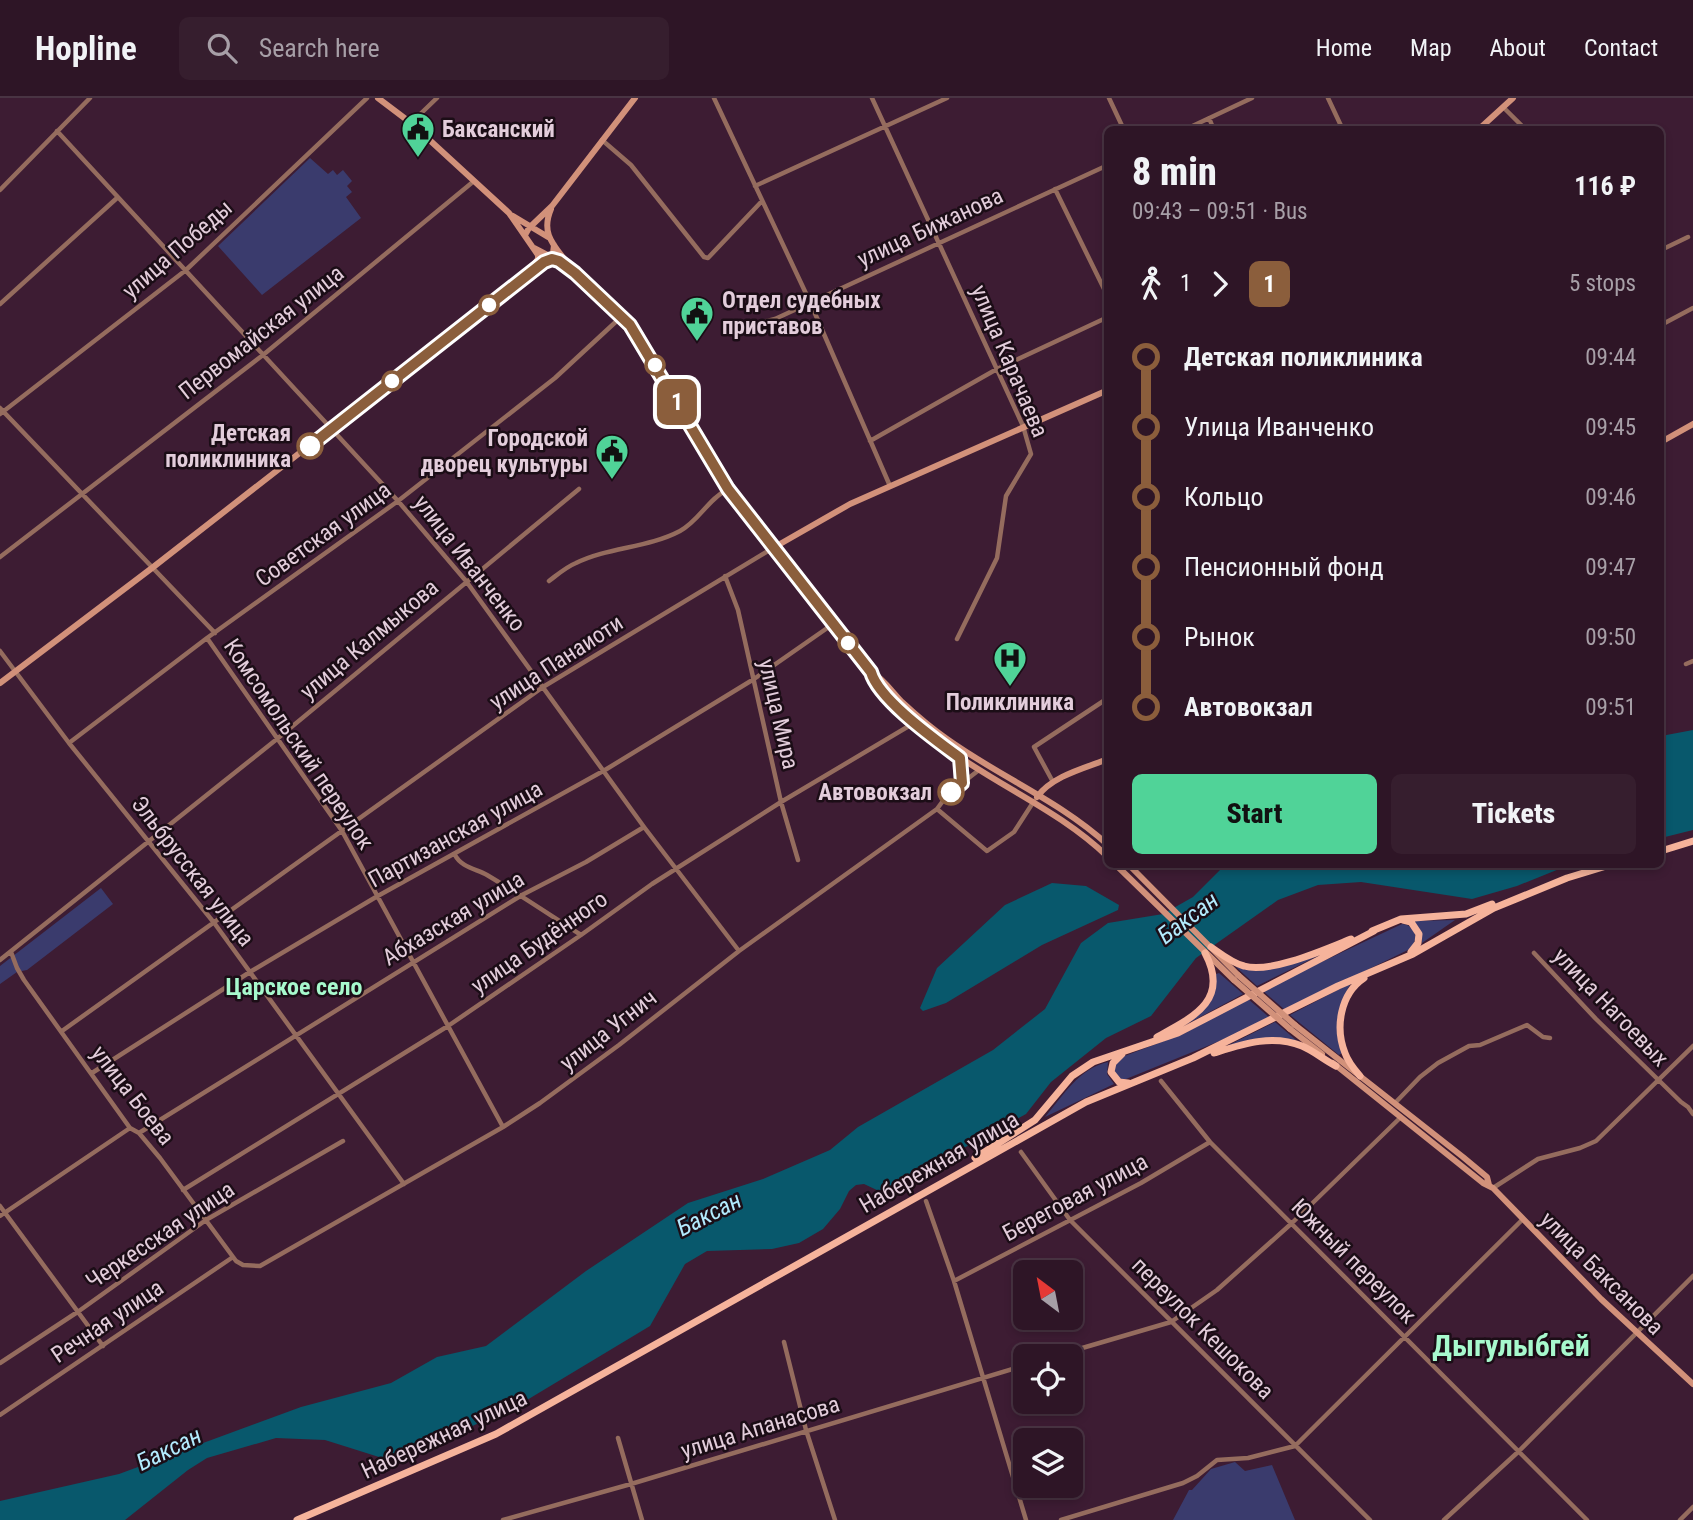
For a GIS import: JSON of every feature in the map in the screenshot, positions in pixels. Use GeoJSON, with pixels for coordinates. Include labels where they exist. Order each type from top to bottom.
{"type":"FeatureCollection","features":[{"type":"Feature","properties":{"kind":"main road"},"geometry":{"type":"LineString","coordinates":[[378,98],[411,123],[509,213],[552,241]]}},
{"type":"Feature","properties":{"kind":"main road"},"geometry":{"type":"LineString","coordinates":[[525,236],[552,207],[635,98]]}},
{"type":"Feature","properties":{"kind":"main road"},"geometry":{"type":"LineString","coordinates":[[1482,126],[1513,98]]}},
{"type":"Feature","properties":{"kind":"main road"},"geometry":{"type":"LineString","coordinates":[[552,207],[546,224],[552,241],[575,273]]}},
{"type":"Feature","properties":{"kind":"main road"},"geometry":{"type":"LineString","coordinates":[[509,213],[534,248],[538,259],[524,277]]}},
{"type":"Feature","properties":{"kind":"main road"},"geometry":{"type":"LineString","coordinates":[[525,223],[539,219]]}},
{"type":"Feature","properties":{"kind":"main road"},"geometry":{"type":"LineString","coordinates":[[544,262],[552,253],[552,241]]}},
{"type":"Feature","properties":{"kind":"main road"},"geometry":{"type":"LineString","coordinates":[[534,248],[575,273],[630,325],[728,489],[871,672],[879,687],[914,723],[979,769],[1079,820],[1104,842]]}},
{"type":"Feature","properties":{"kind":"main road"},"geometry":{"type":"LineString","coordinates":[[0,683],[332,429],[524,277],[544,262],[552,259],[559,261]]}},
{"type":"Feature","properties":{"kind":"main road","name":"улица Панаиоти"},"geometry":{"type":"LineString","coordinates":[[773,548],[812,524],[891,486],[1104,392]]}},
{"type":"Feature","properties":{"kind":"main road"},"geometry":{"type":"LineString","coordinates":[[1664,440],[1693,424]]}},
{"type":"Feature","properties":{"kind":"main road"},"geometry":{"type":"LineString","coordinates":[[871,672],[878,675],[902,702],[946,739],[1036,797],[1104,854]]}},
{"type":"Feature","properties":{"kind":"main road"},"geometry":{"type":"LineString","coordinates":[[0,689],[16,673]]}},
{"type":"Feature","properties":{"kind":"main road"},"geometry":{"type":"LineString","coordinates":[[1036,797],[1053,782],[1104,761]]}},
{"type":"Feature","properties":{"kind":"main road"},"geometry":{"type":"LineString","coordinates":[[1664,850],[1693,841]]}},
{"type":"Feature","properties":{"kind":"main road"},"geometry":{"type":"LineString","coordinates":[[1119,868],[1162,911],[1293,1027]]}},
{"type":"Feature","properties":{"kind":"main road"},"geometry":{"type":"LineString","coordinates":[[1132,868],[1208,950],[1253,968],[1292,959],[1374,931]]}},
{"type":"Feature","properties":{"kind":"main road","name":"Набережная улица"},"geometry":{"type":"LineString","coordinates":[[297,1520],[496,1434],[1059,1116],[1193,1058],[1338,986],[1406,957],[1474,917],[1556,883],[1601,868]]}},
{"type":"Feature","properties":{"kind":"main road"},"geometry":{"type":"LineString","coordinates":[[947,1179],[1035,1120],[1072,1076],[1105,1057],[1178,1033],[1401,919],[1466,914],[1556,883]]}},
{"type":"Feature","properties":{"kind":"main road"},"geometry":{"type":"LineString","coordinates":[[1401,919],[1411,922],[1419,934],[1418,943],[1406,957]]}},
{"type":"Feature","properties":{"kind":"main road"},"geometry":{"type":"LineString","coordinates":[[1143,1044],[1182,1024],[1205,1006],[1212,992],[1214,979],[1208,950]]}},
{"type":"Feature","properties":{"kind":"main road"},"geometry":{"type":"LineString","coordinates":[[1360,1076],[1344,1051],[1340,1030],[1341,1014],[1355,986],[1384,966]]}},
{"type":"Feature","properties":{"kind":"main road","name":"улица Баксанова"},"geometry":{"type":"LineString","coordinates":[[1293,1027],[1395,1103],[1404,1114]]}},
{"type":"Feature","properties":{"kind":"main road","name":"улица Баксанова"},"geometry":{"type":"LineString","coordinates":[[1293,1027],[1336,1066],[1404,1114],[1483,1183],[1491,1186],[1637,1334],[1693,1384]]}},
{"type":"Feature","properties":{"kind":"main road"},"geometry":{"type":"LineString","coordinates":[[1193,1058],[1255,1041],[1272,1040],[1302,1046],[1336,1066]]}},
{"type":"Feature","properties":{"kind":"main road"},"geometry":{"type":"LineString","coordinates":[[1131,1083],[1116,1079],[1111,1068],[1115,1059],[1132,1048]]}},
{"type":"Feature","properties":{"kind":"street"},"geometry":{"type":"LineString","coordinates":[[0,190],[90,98]]}},
{"type":"Feature","properties":{"kind":"street","name":"улица Победы"},"geometry":{"type":"LineString","coordinates":[[1,411],[186,270],[367,98]]}},
{"type":"Feature","properties":{"kind":"street"},"geometry":{"type":"LineString","coordinates":[[411,123],[438,98]]}},
{"type":"Feature","properties":{"kind":"street"},"geometry":{"type":"LineString","coordinates":[[714,98],[810,302],[891,486]]}},
{"type":"Feature","properties":{"kind":"street","name":"улица Карачаева"},"geometry":{"type":"LineString","coordinates":[[873,98],[1023,426],[1031,454],[1006,496],[998,558],[957,639]]}},
{"type":"Feature","properties":{"kind":"street"},"geometry":{"type":"LineString","coordinates":[[755,186],[947,98]]}},
{"type":"Feature","properties":{"kind":"street"},"geometry":{"type":"LineString","coordinates":[[1110,98],[1122,126]]}},
{"type":"Feature","properties":{"kind":"street"},"geometry":{"type":"LineString","coordinates":[[1192,126],[1252,98]]}},
{"type":"Feature","properties":{"kind":"street"},"geometry":{"type":"LineString","coordinates":[[1328,98],[1341,126]]}},
{"type":"Feature","properties":{"kind":"street"},"geometry":{"type":"LineString","coordinates":[[1503,107],[1522,126]]}},
{"type":"Feature","properties":{"kind":"street"},"geometry":{"type":"LineString","coordinates":[[1209,118],[1212,126]]}},
{"type":"Feature","properties":{"kind":"street","name":"улица Иванченко"},"geometry":{"type":"LineString","coordinates":[[57,131],[398,501],[466,581],[644,827],[739,951]]}},
{"type":"Feature","properties":{"kind":"street"},"geometry":{"type":"LineString","coordinates":[[602,140],[631,165],[704,257],[708,258],[762,201]]}},
{"type":"Feature","properties":{"kind":"street","name":"улица Бижанова"},"geometry":{"type":"LineString","coordinates":[[726,332],[775,319],[1104,167]]}},
{"type":"Feature","properties":{"kind":"street","name":"Первомайская улица"},"geometry":{"type":"LineString","coordinates":[[0,557],[263,355],[474,181]]}},
{"type":"Feature","properties":{"kind":"street"},"geometry":{"type":"LineString","coordinates":[[1055,189],[1104,289]]}},
{"type":"Feature","properties":{"kind":"street"},"geometry":{"type":"LineString","coordinates":[[0,304],[117,198]]}},
{"type":"Feature","properties":{"kind":"street"},"geometry":{"type":"LineString","coordinates":[[1664,249],[1688,237]]}},
{"type":"Feature","properties":{"kind":"street"},"geometry":{"type":"LineString","coordinates":[[1664,324],[1693,307]]}},
{"type":"Feature","properties":{"kind":"street","name":"Советская улица"},"geometry":{"type":"LineString","coordinates":[[69,743],[207,638],[398,501],[555,378],[621,317]]}},
{"type":"Feature","properties":{"kind":"street"},"geometry":{"type":"LineString","coordinates":[[870,441],[997,369],[1104,319]]}},
{"type":"Feature","properties":{"kind":"street","name":"Комсомольский переулок"},"geometry":{"type":"LineString","coordinates":[[1,411],[215,634]]}},
{"type":"Feature","properties":{"kind":"street","name":"улица Калмыкова"},"geometry":{"type":"LineString","coordinates":[[0,960],[277,739],[579,489]]}},
{"type":"Feature","properties":{"kind":"street"},"geometry":{"type":"LineString","coordinates":[[549,581],[578,561],[645,544],[681,530],[692,523],[720,493],[728,489]]}},
{"type":"Feature","properties":{"kind":"street","name":"улица Панаиоти"},"geometry":{"type":"LineString","coordinates":[[62,1031],[543,687],[773,548]]}},
{"type":"Feature","properties":{"kind":"street","name":"улица Мира"},"geometry":{"type":"LineString","coordinates":[[725,576],[738,610],[781,802],[798,860]]}},
{"type":"Feature","properties":{"kind":"street","name":"Партизанская улица"},"geometry":{"type":"LineString","coordinates":[[92,1073],[250,972],[376,897],[605,770],[754,679],[833,624]]}},
{"type":"Feature","properties":{"kind":"street","name":"Комсомольский переулок"},"geometry":{"type":"LineString","coordinates":[[207,638],[342,831],[503,1126]]}},
{"type":"Feature","properties":{"kind":"street","name":"Эльбрусская улица"},"geometry":{"type":"LineString","coordinates":[[0,651],[69,743],[215,924],[404,1184]]}},
{"type":"Feature","properties":{"kind":"street"},"geometry":{"type":"LineString","coordinates":[[1686,664],[1693,661]]}},
{"type":"Feature","properties":{"kind":"street"},"geometry":{"type":"LineString","coordinates":[[1053,782],[1034,747],[1104,701]]}},
{"type":"Feature","properties":{"kind":"street","name":"улица Будённого"},"geometry":{"type":"LineString","coordinates":[[183,1190],[448,1027],[652,884],[781,802],[914,723]]}},
{"type":"Feature","properties":{"kind":"street","name":"улица Угнич"},"geometry":{"type":"LineString","coordinates":[[233,1256],[243,1265],[267,1264],[503,1126],[574,1079],[739,951],[937,809],[948,794],[979,769]]}},
{"type":"Feature","properties":{"kind":"street"},"geometry":{"type":"LineString","coordinates":[[937,809],[986,851],[1014,832],[1026,817],[1036,797]]}},
{"type":"Feature","properties":{"kind":"street","name":"Абхазская улица"},"geometry":{"type":"LineString","coordinates":[[139,1133],[522,895],[586,862],[644,827]]}},
{"type":"Feature","properties":{"kind":"street"},"geometry":{"type":"LineString","coordinates":[[455,855],[462,864],[522,895],[581,935]]}},
{"type":"Feature","properties":{"kind":"street","name":"улица Боева"},"geometry":{"type":"LineString","coordinates":[[11,952],[24,980],[131,1128],[139,1133],[233,1256]]}},
{"type":"Feature","properties":{"kind":"street","name":"улица Нагоевых"},"geometry":{"type":"LineString","coordinates":[[1534,953],[1596,1019],[1693,1114]]}},
{"type":"Feature","properties":{"kind":"street"},"geometry":{"type":"LineString","coordinates":[[1395,1103],[1438,1063],[1469,1046],[1480,1045],[1527,1025],[1543,1037],[1550,1038]]}},
{"type":"Feature","properties":{"kind":"street"},"geometry":{"type":"LineString","coordinates":[[1491,1186],[1538,1159],[1596,1141],[1693,1046]]}},
{"type":"Feature","properties":{"kind":"street","name":"Южный переулок"},"geometry":{"type":"LineString","coordinates":[[1161,1081],[1210,1142],[1587,1520]]}},
{"type":"Feature","properties":{"kind":"street"},"geometry":{"type":"LineString","coordinates":[[1083,1348],[1171,1322],[1217,1290],[1292,1223],[1404,1114]]}},
{"type":"Feature","properties":{"kind":"street"},"geometry":{"type":"LineString","coordinates":[[3,1214],[131,1128]]}},
{"type":"Feature","properties":{"kind":"street","name":"Черкесская улица"},"geometry":{"type":"LineString","coordinates":[[0,1363],[79,1311],[206,1220],[343,1141]]}},
{"type":"Feature","properties":{"kind":"street","name":"Береговая улица"},"geometry":{"type":"LineString","coordinates":[[954,1281],[1141,1183],[1210,1142]]}},
{"type":"Feature","properties":{"kind":"street","name":"переулок Кешокова"},"geometry":{"type":"LineString","coordinates":[[1021,1152],[1070,1220],[1370,1520]]}},
{"type":"Feature","properties":{"kind":"street"},"geometry":{"type":"LineString","coordinates":[[926,1201],[954,1281],[1026,1520]]}},
{"type":"Feature","properties":{"kind":"street"},"geometry":{"type":"LineString","coordinates":[[0,1206],[3,1214],[103,1346]]}},
{"type":"Feature","properties":{"kind":"street"},"geometry":{"type":"LineString","coordinates":[[1061,1520],[1183,1483],[1217,1460],[1248,1458],[1295,1446],[1523,1219]]}},
{"type":"Feature","properties":{"kind":"street","name":"Речная улица"},"geometry":{"type":"LineString","coordinates":[[0,1415],[233,1256]]}},
{"type":"Feature","properties":{"kind":"street"},"geometry":{"type":"LineString","coordinates":[[1444,1520],[1518,1452],[1693,1276]]}},
{"type":"Feature","properties":{"kind":"street"},"geometry":{"type":"LineString","coordinates":[[784,1342],[806,1430],[835,1520]]}},
{"type":"Feature","properties":{"kind":"street","name":"улица Апанасова"},"geometry":{"type":"LineString","coordinates":[[503,1520],[1013,1369]]}},
{"type":"Feature","properties":{"kind":"street"},"geometry":{"type":"LineString","coordinates":[[618,1437],[642,1520]]}},
{"type":"Feature","properties":{"kind":"street"},"geometry":{"type":"LineString","coordinates":[[1680,1520],[1693,1507]]}},
{"type":"Feature","properties":{"kind":"shaded area"},"geometry":{"type":"Polygon","coordinates":[[[310,158],[328,174],[333,170],[337,175],[343,170],[352,181],[347,186],[352,192],[346,197],[361,218],[262,295],[218,246],[310,158]]]}},
{"type":"Feature","properties":{"kind":"shaded area"},"geometry":{"type":"Polygon","coordinates":[[[101,888],[113,904],[27,970],[17,972],[0,984],[0,966],[101,888]]]}},
{"type":"Feature","properties":{"kind":"shaded area"},"geometry":{"type":"Polygon","coordinates":[[[1455,920],[1422,943],[1422,933],[1414,921],[1455,920]]]}},
{"type":"Feature","properties":{"kind":"shaded area"},"geometry":{"type":"Polygon","coordinates":[[[1402,924],[1410,926],[1415,934],[1412,948],[1285,1010],[1262,990],[1402,924]]]}},
{"type":"Feature","properties":{"kind":"shaded area"},"geometry":{"type":"Polygon","coordinates":[[[1340,945],[1257,986],[1236,967],[1253,970],[1340,945]]]}},
{"type":"Feature","properties":{"kind":"shaded area"},"geometry":{"type":"Polygon","coordinates":[[[1219,973],[1243,994],[1174,1031],[1201,1007],[1212,990],[1216,974],[1219,973]]]}},
{"type":"Feature","properties":{"kind":"shaded area"},"geometry":{"type":"Polygon","coordinates":[[[1351,983],[1338,1017],[1342,1053],[1339,1055],[1290,1015],[1351,983]]]}},
{"type":"Feature","properties":{"kind":"shaded area"},"geometry":{"type":"Polygon","coordinates":[[[1247,998],[1270,1018],[1126,1079],[1115,1075],[1114,1064],[1122,1057],[1185,1033],[1247,998]]]}},
{"type":"Feature","properties":{"kind":"shaded area"},"geometry":{"type":"Polygon","coordinates":[[[1275,1022],[1296,1040],[1258,1038],[1223,1048],[1275,1022]]]}},
{"type":"Feature","properties":{"kind":"shaded area"},"geometry":{"type":"Polygon","coordinates":[[[1108,1062],[1107,1074],[1114,1084],[1045,1117],[1065,1092],[1088,1070],[1108,1062]]]}},
{"type":"Feature","properties":{"kind":"shaded area"},"geometry":{"type":"Polygon","coordinates":[[[1235,1462],[1245,1471],[1272,1465],[1295,1520],[1173,1520],[1189,1490],[1211,1469],[1235,1462]]]}},
{"type":"Feature","properties":{"kind":"water"},"geometry":{"type":"Polygon","coordinates":[[[1693,730],[1693,830],[1664,837],[1664,735],[1693,730]]]}},
{"type":"Feature","properties":{"kind":"water","name":"Баксан"},"geometry":{"type":"Polygon","coordinates":[[[1222,868],[1562,868],[1517,886],[1472,899],[1361,882],[1318,885],[1278,900],[1196,958],[1151,1016],[1106,1038],[1051,1082],[1026,1114],[887,1190],[879,1191],[864,1184],[856,1185],[823,1229],[799,1243],[772,1249],[707,1251],[685,1264],[650,1326],[522,1403],[410,1455],[379,1457],[325,1440],[276,1438],[207,1458],[125,1520],[0,1520],[0,1501],[119,1474],[301,1407],[391,1383],[437,1357],[486,1346],[586,1271],[688,1203],[763,1179],[830,1150],[858,1127],[993,1050],[1045,1009],[1081,943],[1108,923],[1163,914],[1193,897],[1222,868]]]}},
{"type":"Feature","properties":{"kind":"water"},"geometry":{"type":"Polygon","coordinates":[[[1052,883],[1086,886],[1119,905],[1118,910],[1042,945],[946,1003],[923,1011],[920,1008],[937,968],[1005,905],[1052,883]]]}},
{"type":"Feature","properties":{"kind":"bus line","name":"1"},"geometry":{"type":"LineString","coordinates":[[310,446],[544,262],[552,259],[559,261],[630,325],[728,489],[871,672],[879,687],[914,723],[960,758],[962,783],[951,792]]}},
{"type":"Feature","properties":{"kind":"place","name":"Баксанский"},"geometry":{"type":"Point","coordinates":[418,159]}},
{"type":"Feature","properties":{"kind":"place","name":"Отдел судебных приставов"},"geometry":{"type":"Point","coordinates":[697,343]}},
{"type":"Feature","properties":{"kind":"place","name":"Детская поликлиника"},"geometry":{"type":"Point","coordinates":[310,446]}},
{"type":"Feature","properties":{"kind":"place","name":"Городской дворец культуры"},"geometry":{"type":"Point","coordinates":[612,481]}},
{"type":"Feature","properties":{"kind":"place","name":"Поликлиника"},"geometry":{"type":"Point","coordinates":[1010,688]}},
{"type":"Feature","properties":{"kind":"place","name":"Автовокзал"},"geometry":{"type":"Point","coordinates":[951,792]}},
{"type":"Feature","properties":{"kind":"district","name":"Царское село"},"geometry":{"type":"Point","coordinates":[294,987]}},
{"type":"Feature","properties":{"kind":"district","name":"Дыгулыбгей"},"geometry":{"type":"Point","coordinates":[1511,1346]}}]}
